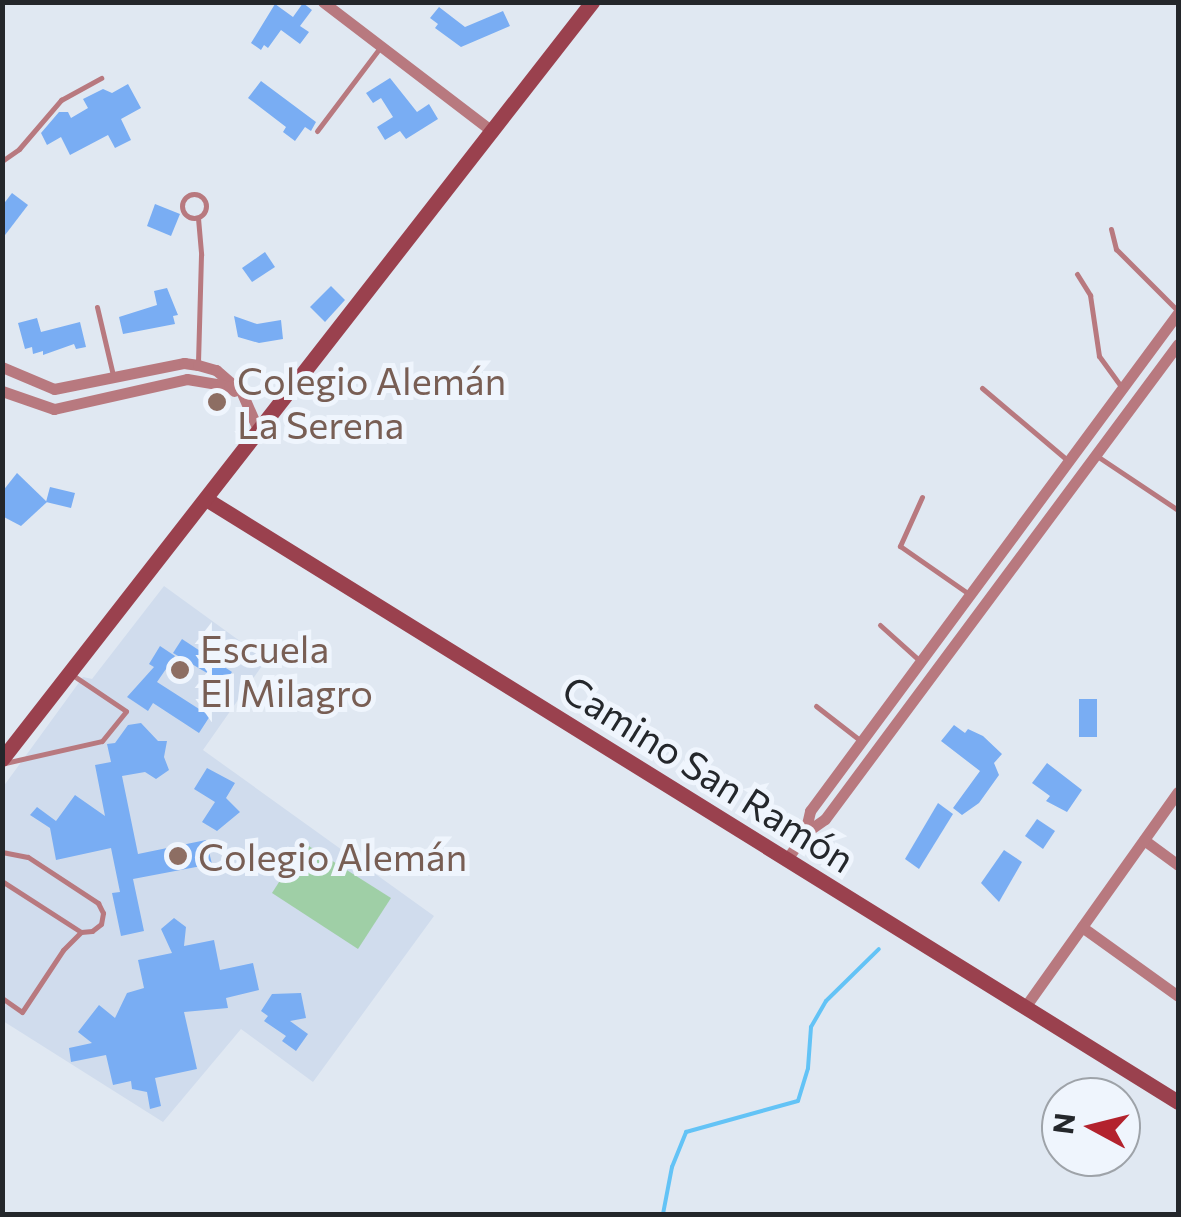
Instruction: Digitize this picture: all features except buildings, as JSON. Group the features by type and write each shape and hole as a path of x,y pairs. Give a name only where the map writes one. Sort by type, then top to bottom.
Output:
{"main road":[{"path":"2,761 592,2"},
{"name":"Camino San Ramón","path":"206,498 1178,1102"}],"street":[{"path":"323,2 493,132"},
{"path":"805,834 810,811 1178,312"},
{"path":"786,859 805,834 826,819 1178,344"},
{"path":"2,367 54,389 172,365 198,365 216,370 242,393 257,435"},
{"path":"2,391 54,409 159,383 187,379 210,382 228,386 240,398 257,435"},
{"path":"1088,434 1101,451"},
{"path":"959,607 975,620"},
{"path":"1024,1006 1178,792"},
{"path":"1144,840 1178,865"},
{"path":"1082,927 1178,996"}],"lane":[{"path":"317,131 381,46"},
{"path":"2,162 19,149 61,100 101,78"},
{"path":"198,218 189,217 182,207 190,194 198,194 206,202 206,210 198,218 198,365"},
{"path":"1110,230 1116,250 1178,312"},
{"path":"1077,274 1090,296 1098,356 1122,388"},
{"path":"98,308 114,378"},
{"path":"982,388 1068,461"},
{"path":"1101,451 1178,510"},
{"path":"922,497 900,546 969,594"},
{"path":"880,625 920,661"},
{"path":"2,761 102,741 126,712 68,672"},
{"path":"816,706 861,741"},
{"path":"2,852 28,857 98,904 103,914 101,924 92,932 81,932 2,881"},
{"path":"2,998 22,1012 63,950 81,932"}],"shaded area":[{"name":"Colegio Alemán","path":"164,586 266,660 203,750 434,916 313,1082 241,1029 163,1122 3,1021 3,787 83,677 92,679"}],"green space":[{"path":"304,843 391,898 358,949 272,893"}],"waterway":[{"path":"663,1214 672,1167 686,1132 798,1101 808,1068 811,1027 826,1001 879,949"}],"place":[{"name":"Colegio Alemán La Serena","path":"217,402"},
{"name":"Escuela El Milagro","path":"180,670"},
{"name":"Colegio Alemán","path":"178,856"}]}
